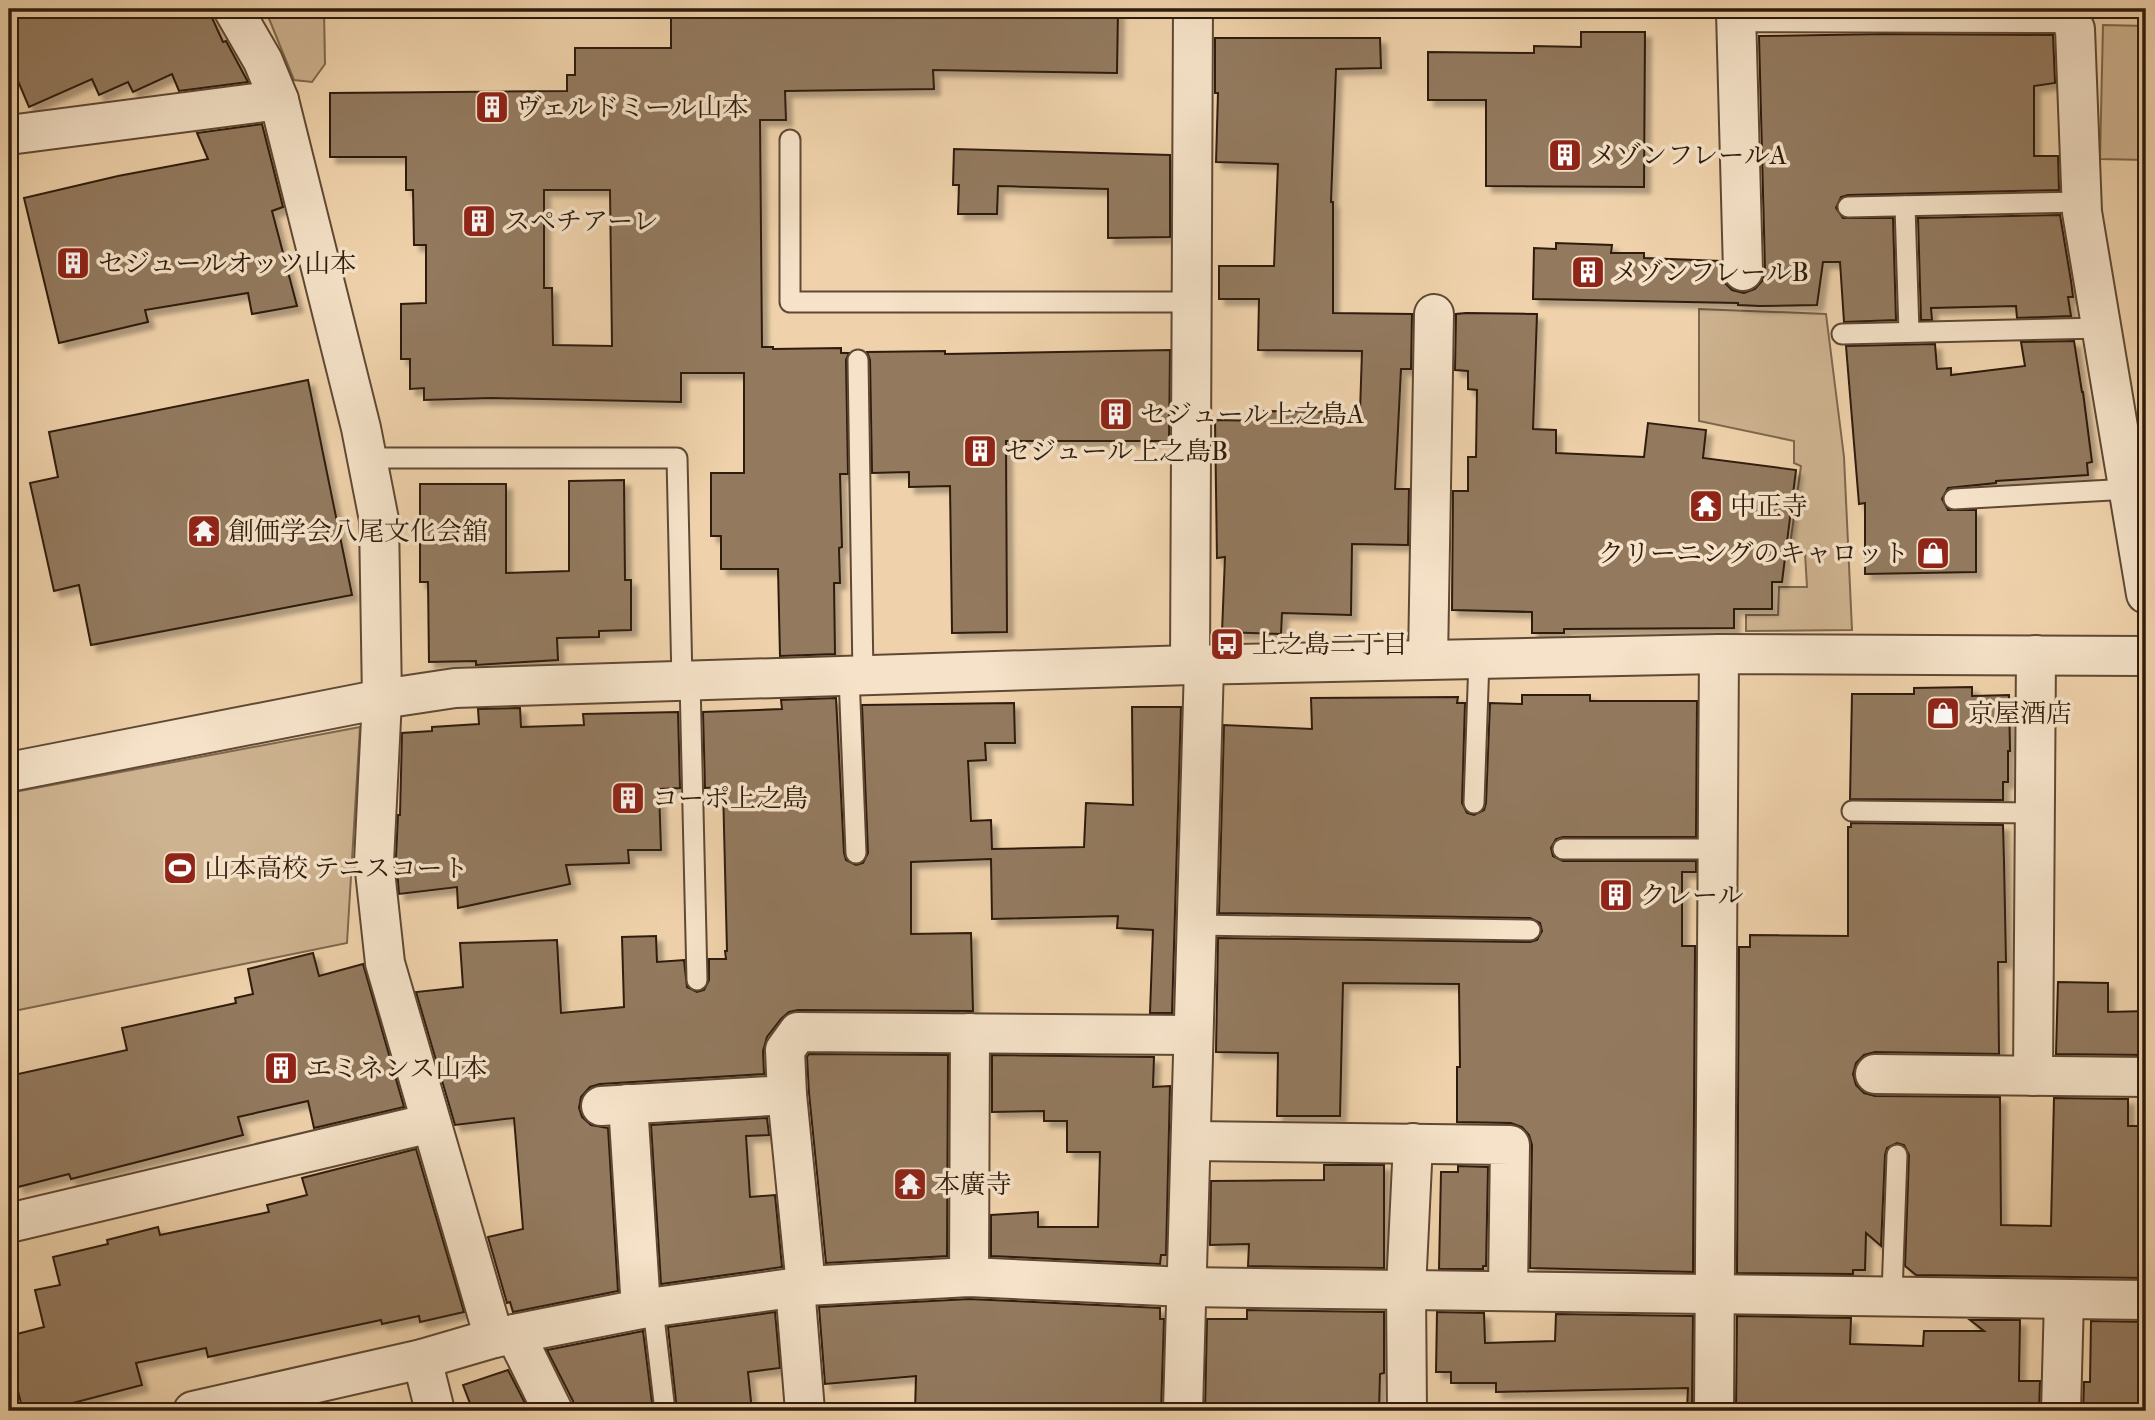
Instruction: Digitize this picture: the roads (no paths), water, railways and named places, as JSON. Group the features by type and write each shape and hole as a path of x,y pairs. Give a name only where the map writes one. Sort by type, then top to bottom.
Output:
{"street":[{"path":"233,9 263,61 279,100 367,458 379,520 382,699 374,862 385,964 431,1123 504,1336 553,1411"},
{"path":"1183,1411 1196,925 1193,9"},
{"path":"1743,271 1736,12 2066,11 2075,29 2081,202 2146,594"},
{"path":"11,128 279,100"},
{"path":"1428,660 1434,314"},
{"path":"9,772 382,699 456,688 1719,654 2146,656"},
{"path":"1714,1411 1719,654"},
{"path":"2033,1076 2036,654"},
{"path":"805,1411 785,1049 798,1032 1193,1035"},
{"path":"969,1277 970,1034"},
{"path":"1875,1074 2146,1077"},
{"path":"647,1308 615,1105 787,1095"},
{"path":"9,1223 431,1123"},
{"path":"1191,1141 1510,1145 1507,1290"},
{"path":"1407,1411 1406,1289 1412,1143"},
{"path":"192,1411 422,1359 504,1336 647,1308 800,1287 969,1277 1186,1287 2146,1300"},
{"path":"2060,1411 2064,1299"},
{"path":"422,1359 435,1411"}],"lane":[{"path":"790,139 790,302 1192,302"},
{"path":"1848,207 2081,202"},
{"path":"1905,206 1909,332"},
{"path":"1842,334 2102,328"},
{"path":"856,853 858,360"},
{"path":"367,458 677,458 697,980"},
{"path":"1954,499 2129,489"},
{"path":"1474,803 1479,659"},
{"path":"1852,811 2035,813"},
{"path":"1563,849 1718,849"},
{"path":"1196,925 1530,930"},
{"path":"1892,1295 1897,1155"},
{"path":"647,1308 664,1411"}],"place":[{"name":"ヴェルドミール山本","path":"492,107"},
{"name":"メゾンフレールA","path":"1565,155"},
{"name":"スペチアーレ","path":"479,221"},
{"name":"セジュールオッツ山本","path":"73,263"},
{"name":"メゾンフレールB","path":"1588,272"},
{"name":"セジュール上之島A","path":"1116,414"},
{"name":"セジュール上之島B","path":"980,451"},
{"name":"中正寺","path":"1706,506"},
{"name":"創価学会八尾文化会舘","path":"204,531"},
{"name":"クリーニングのキャロット","path":"1933,553"},
{"name":"上之島二丁目","path":"1227,644"},
{"name":"京屋酒店","path":"1943,713"},
{"name":"コーポ上之島","path":"628,798"},
{"name":"山本高校 テニスコート","path":"180,868"},
{"name":"クレール","path":"1616,895"},
{"name":"エミネンス山本","path":"281,1068"},
{"name":"本廣寺","path":"910,1184"}]}
